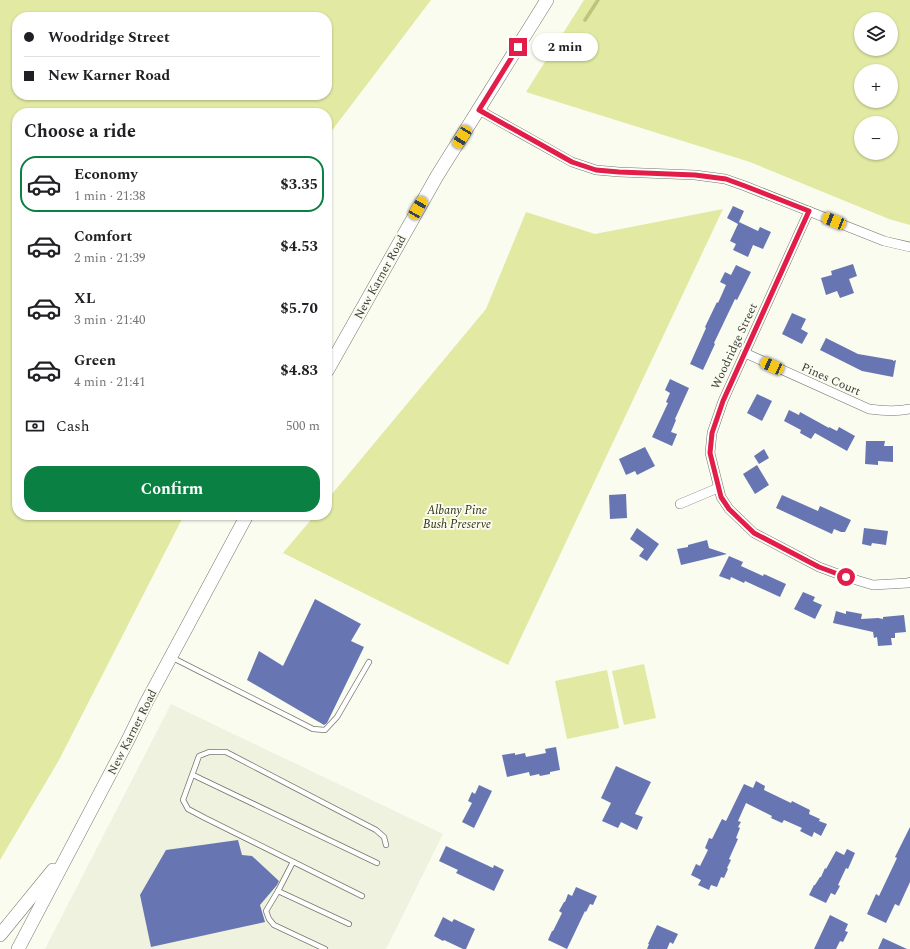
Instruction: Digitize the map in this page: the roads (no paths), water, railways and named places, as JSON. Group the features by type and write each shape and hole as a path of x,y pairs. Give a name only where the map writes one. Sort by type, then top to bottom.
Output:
{"main road":[{"name":"New Karner Road","path":"332,362 437,176 547,0"},
{"name":"New Karner Road","path":"18,949 146,703 244,520"},
{"path":"0,935 70,849"}],"street":[{"path":"479,110 572,162 596,170 695,175 726,179 884,241 910,247"},
{"name":"Woodridge Street","path":"809,211 723,401 712,433 710,453 718,488 721,497 729,509 754,533 819,567 873,585 910,582"},
{"name":"Pines Court","path":"745,353 868,410 884,412 910,409"},
{"path":"680,504 718,488"}],"lane":[{"path":"171,657 313,729 325,730 337,717 369,662"},
{"path":"362,896 188,809 183,800 199,756 209,752 226,752 376,830 384,837 386,845"},
{"path":"193,775 378,863"},
{"path":"293,862 266,911 269,919 274,925 325,949"},
{"path":"278,891 349,924"}],"waterway":[{"path":"585,20 598,0"}],"park label":[{"name":"Albany Pine Bush Preserve","path":"457,517"}]}
